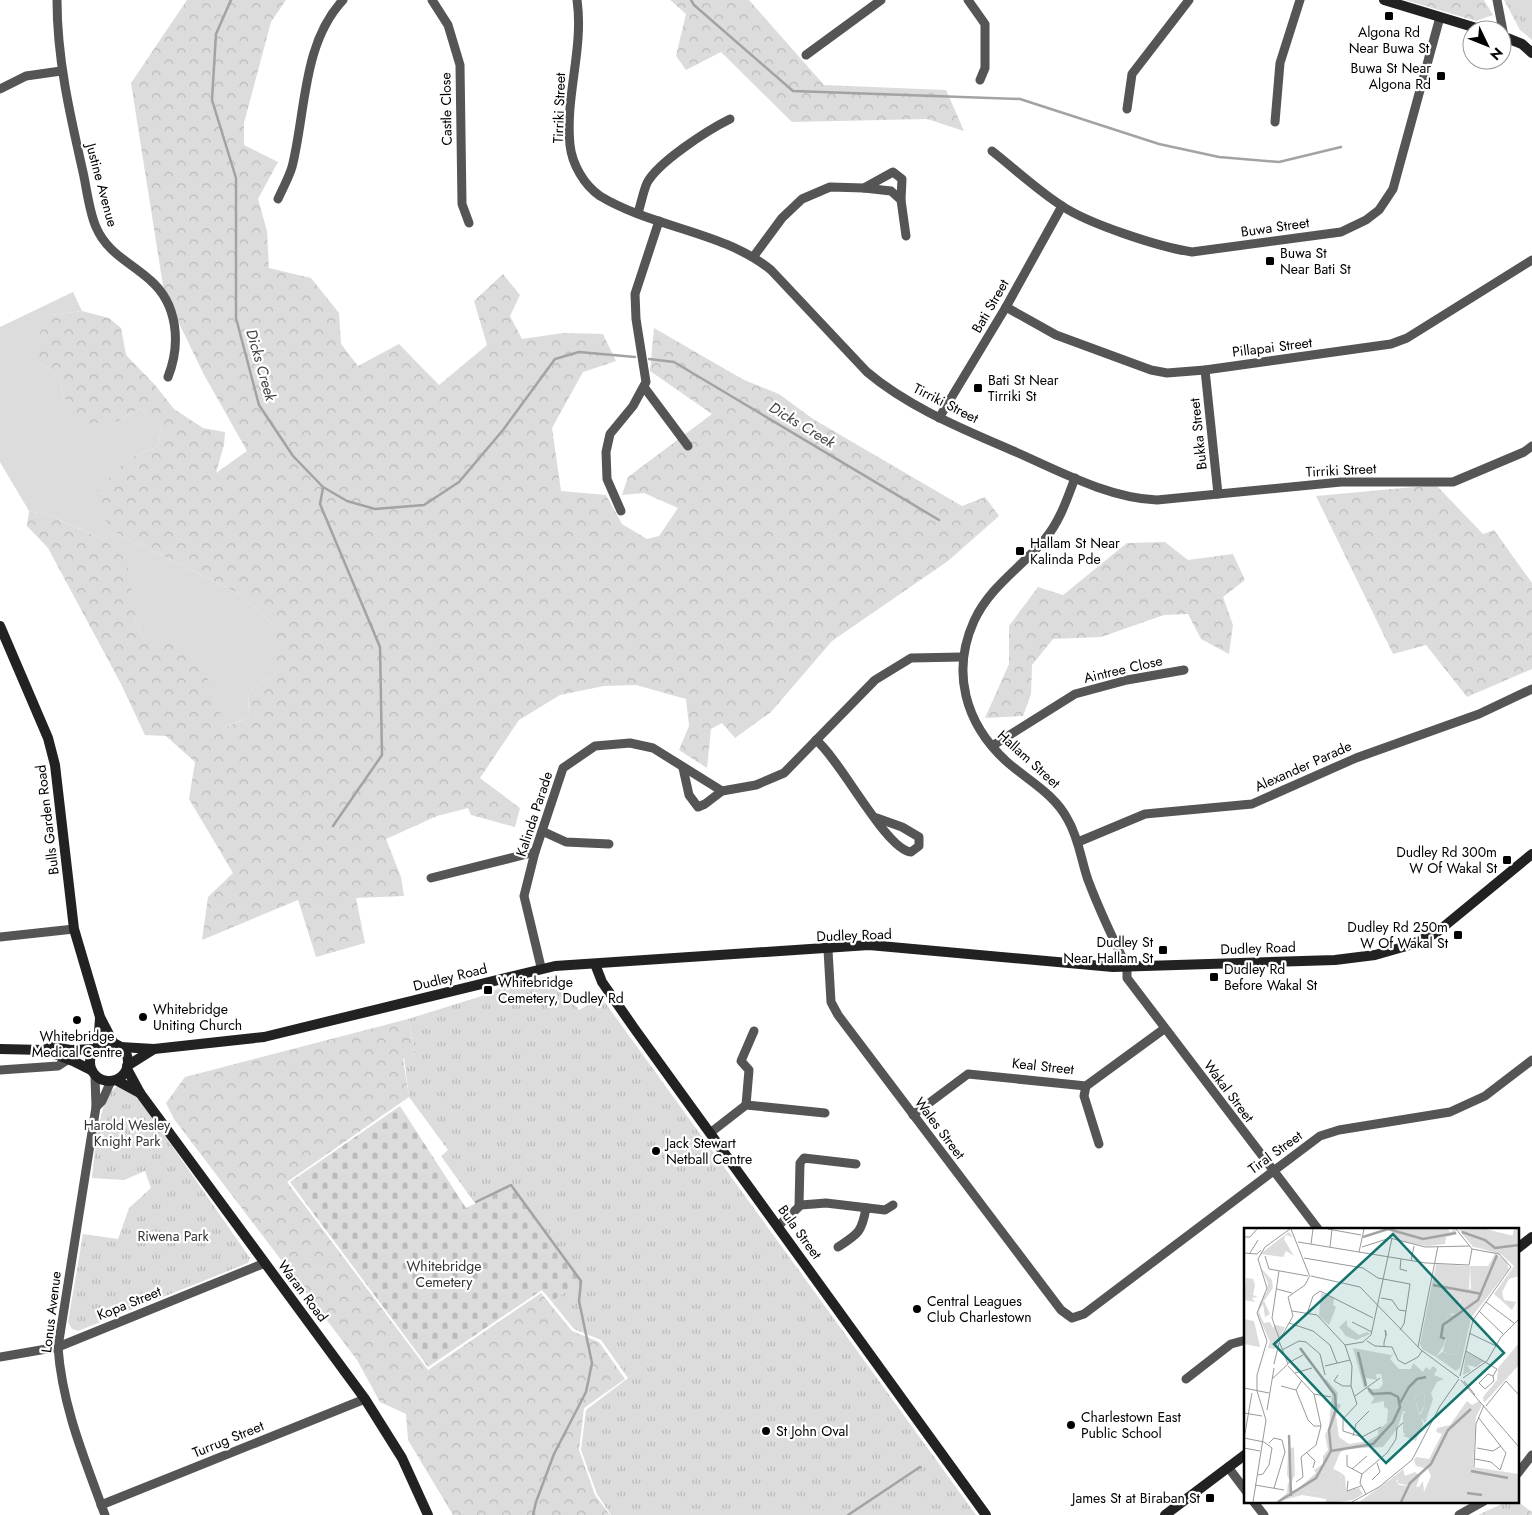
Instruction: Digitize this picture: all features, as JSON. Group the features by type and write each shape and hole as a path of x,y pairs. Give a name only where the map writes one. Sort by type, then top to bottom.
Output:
{"main road":[{"path":"1384,0 1462,24"},
{"path":"1512,40 1522,44 1532,53"},
{"name":"Bulls Garden Road","path":"0,626 48,738 55,765 74,929 100,1017 117,1045"},
{"name":"Dudley Road","path":"117,1045 154,1049 242,1041 278,1034 541,967 828,950 869,945 1127,967 1335,960 1393,951 1436,933 1532,854"},
{"name":"Bula Street","path":"595,964 602,982 986,1515"},
{"name":"Bulls Garden Road","path":"96,1048 100,1017"},
{"path":"0,1049 44,1050 52,1048 78,1050 117,1045 126,1054 127,1067 113,1080 102,1080 69,1059 44,1050"},
{"path":"93,1073 90,1057 96,1048"},
{"name":"Dudley Road","path":"127,1067 154,1049"},
{"name":"Waran Road","path":"127,1067 140,1093 365,1399 402,1458 428,1515"},
{"name":"Waran Road","path":"113,1080 140,1093"},
{"path":"1520,1246 1532,1237"},
{"path":"1165,1515 1244,1455"}],"street":[{"name":"Justine Avenue","path":"57,0 61,71 96,227 115,255 151,280 168,304 174,320 177,341 175,361 168,377"},
{"path":"278,198 292,168 311,62 318,40 327,21 343,0"},
{"name":"Castle Close","path":"432,0 448,25 456,45 460,65 462,204 469,223"},
{"name":"Tirriki Street","path":"577,0 578,32 570,115 570,146 574,162 588,184 600,196 638,213 754,256 771,270 867,372 884,386 939,418 1075,478 1130,498 1143,500 1342,482 1454,482 1524,452 1532,446"},
{"path":"806,55 881,0"},
{"path":"968,0 985,24 985,68 980,80"},
{"path":"1127,109 1132,74 1189,0"},
{"path":"1274,122 1280,63 1300,0"},
{"path":"1497,0 1500,20"},
{"name":"Buwa Street","path":"992,151 1062,206 1160,245 1192,252 1341,232 1351,228 1378,210 1394,189 1440,17"},
{"path":"0,89 26,76 61,71"},
{"path":"638,213 647,183 655,172 712,128 730,119"},
{"path":"864,188 893,172 902,179 906,236"},
{"path":"754,256 782,218 802,199 830,187 891,191 902,200"},
{"name":"Bati Street","path":"939,418 1006,307 1062,206"},
{"path":"621,511 607,479 605,464 610,434 634,406 646,382 636,319 635,294 659,221"},
{"name":"Pillapai Street","path":"1006,307 1056,335 1151,370 1168,373 1205,370 1391,344 1407,338 1532,260"},
{"name":"Bukka Street","path":"1205,370 1218,494"},
{"path":"644,387 688,446"},
{"name":"Hallam Street","path":"1075,478 1064,506 1045,539 988,596 974,621 962,657 965,694 974,722 992,746 1057,804 1069,821 1078,842 1080,857 1088,881 1127,967"},
{"path":"683,768 689,795 698,807 722,791 756,785 784,773 875,680 911,658 962,657"},
{"name":"Aintree Close","path":"992,746 1074,694 1127,680 1184,670"},
{"name":"Alexander Parade","path":"1078,842 1145,814 1252,804 1356,758 1479,714 1532,689"},
{"path":"816,740 838,764 874,817 890,837 905,851 911,852 919,846 919,836 913,832 874,817"},
{"name":"Kalinda Parade","path":"541,967 524,896 535,852 564,768 595,746 630,743 653,748 722,791"},
{"path":"542,831 566,842 609,844"},
{"path":"431,878 535,852"},
{"path":"0,937 74,929"},
{"name":"Wales Street","path":"828,950 831,1002 913,1115 1062,1310"},
{"name":"Wakal Street","path":"1127,967 1127,978 1164,1029 1317,1228"},
{"name":"Keal Street","path":"913,1115 968,1074 1086,1086 1164,1029"},
{"path":"746,1105 750,1070 741,1061 754,1031"},
{"path":"0,1070 58,1066 69,1059"},
{"name":"Tiral Street","path":"1062,1310 1072,1318 1084,1314 1272,1170 1320,1136 1339,1130 1450,1112 1484,1096 1532,1060"},
{"name":"Lonus Avenue","path":"93,1073 96,1107 58,1347 62,1384 70,1420 105,1515"},
{"name":"Lonus Avenue","path":"96,1107 102,1101 113,1080"},
{"path":"1086,1086 1084,1096 1099,1144"},
{"path":"710,1133 746,1105 825,1114"},
{"path":"799,1205 800,1163 804,1158 856,1164"},
{"path":"778,1226 799,1205 826,1203 885,1210 893,1205"},
{"path":"838,1247 860,1232 864,1225 866,1208"},
{"name":"Kopa Street","path":"0,1356 58,1347 265,1263"},
{"path":"1186,1379 1231,1344 1244,1341"},
{"name":"Turrug Street","path":"101,1505 365,1399"},
{"path":"1520,1470 1532,1455"},
{"path":"1228,1467 1244,1488"},
{"path":"1255,1502 1264,1515"},
{"path":"1459,1515 1482,1502"}],"green space":[{"path":"187,0 286,0 271,22 244,123 244,145 278,162 258,199 267,231 269,268 311,278 339,313 341,344 358,366 399,344 439,385 487,345 474,301 503,274 520,295 510,316 522,339 563,333 603,334 616,361 583,372 552,428 561,491 606,495 622,524 647,539 659,536 678,508 644,493 622,495 628,477 712,414 650,371 654,328 744,380 779,394 813,419 962,506 985,497 999,516 948,561 832,641 771,712 735,738 722,723 711,729 707,768 679,750 689,726 686,699 636,685 604,686 560,695 519,720 480,778 520,808 515,827 471,815 468,808 437,816 386,839 401,877 404,896 356,898 365,943 316,957 298,900 202,940 208,897 233,873 189,799 195,762 166,736 145,735 121,684 48,548 27,526 29,511 49,515 104,540 127,561 136,621 145,643 169,639 197,658 213,689 225,727 248,718 249,691 276,674 276,627 238,593 120,535 98,513 95,493 129,458 157,447 162,429 140,408 119,421 85,424 64,397 59,376 37,361 36,354 38,336 51,315 82,311 109,318 121,328 126,355 155,385 174,409 203,428 225,432 224,445 216,473 247,451 203,373 164,292 131,83"},
{"path":"670,0 749,0 824,85 946,90 964,131 927,119 792,122 721,52 686,70 676,56 686,14"},
{"path":"1405,0 1484,0 1493,15 1473,20"},
{"path":"1504,0 1532,0 1532,40 1520,30"},
{"path":"1505,0 1532,0 1532,36"},
{"path":"73,292 82,311 51,315 37,361 59,376 64,397 119,421 140,408 162,429 157,447 129,458 120,535 238,593 276,627 276,674 249,691 248,718 224,727 213,689 145,643 136,621 131,596 104,540 49,515 29,511 0,462 0,327"},
{"path":"1436,485 1483,534 1494,530 1532,583 1532,669 1467,697 1426,645 1393,654 1316,496"},
{"path":"1165,542 1188,560 1233,554 1245,580 1223,597 1233,625 1229,654 1201,639 1188,614 1164,615 1101,637 1053,639 1032,665 1031,694 1023,716 985,718 1009,664 1009,626 1038,587 1063,595 1127,543"},
{"path":"551,976 579,1010 601,997 976,1515 611,1515 597,1494 581,1450 586,1410 628,1378 601,1340 574,1329 552,1302 580,1281 511,1186 474,1202 441,1156 448,1150 409,1097 404,1058 416,1053 408,1019 485,995 510,983"},
{"path":"408,1019 416,1053 403,1059 409,1097 287,1182 428,1370 541,1293 572,1331 599,1342 625,1379 584,1408 579,1450 595,1495 610,1515 453,1515 408,1440 406,1414 380,1402 357,1360 174,1119 166,1103 185,1077"},
{"name":"Riwena Park","path":"120,1086 135,1094 142,1103 250,1258 248,1263 78,1331 72,1329 68,1322 83,1234 118,1239 129,1208 151,1188 145,1171 124,1180 92,1178 96,1141 102,1111 113,1090"},
{"name":"Whitebridge Cemetery","path":"400,1106 466,1208 511,1186 581,1281 552,1302 542,1290 428,1367 290,1182"},
{"path":"1506,1502 1518,1502 1532,1512 1532,1515 1478,1515"},
{"path":"1508,1502 1518,1515 1483,1515"}],"waterway":[{"name":"Dicks Creek","path":"231,0 216,34 212,100 236,178 236,318 259,405 293,456 323,487 347,501 375,509 424,505 459,482 503,430 555,359 579,352 635,357"},
{"path":"691,0 694,5 793,91 1020,99 1159,144 1219,157 1279,162 1341,147"},
{"name":"Dicks Creek","path":"649,359 674,362 939,520"},
{"path":"323,488 320,504 380,647 382,755 333,826"},
{"path":"476,1202 511,1185 581,1281 579,1301 592,1363 586,1392 554,1454 533,1515"},
{"path":"848,1515 920,1467"}],"place":[{"name":"Algona Rd Near Buwa St","path":"1389,16"},
{"name":"Buwa St Near Algona Rd","path":"1441,76"},
{"name":"Buwa St Near Bati St","path":"1270,261"},
{"name":"Bati St Near Tirriki St","path":"978,388"},
{"name":"Hallam St Near Kalinda Pde","path":"1020,551"},
{"name":"Dudley Rd 300m W Of Wakal St","path":"1507,860"},
{"name":"Dudley Rd 250m W Of Wakal St","path":"1458,935"},
{"name":"Dudley St Near Hallam St","path":"1163,950"},
{"name":"Dudley Rd Before Wakal St","path":"1214,977"},
{"name":"Whitebridge Cemetery, Dudley Rd","path":"488,990"},
{"name":"Whitebridge Uniting Church","path":"143,1017"},
{"name":"Whitebridge Medical Centre","path":"77,1020"},
{"name":"Jack Stewart Netball Centre","path":"656,1151"},
{"name":"Central Leagues Club Charlestown","path":"917,1309"},
{"name":"Charlestown East Public School","path":"1071,1425"},
{"name":"St John Oval","path":"766,1431"},
{"name":"James St at Biraban St","path":"1210,1498"}],"park label":[{"name":"Harold Wesley Knight Park","path":"127,1134"}]}
